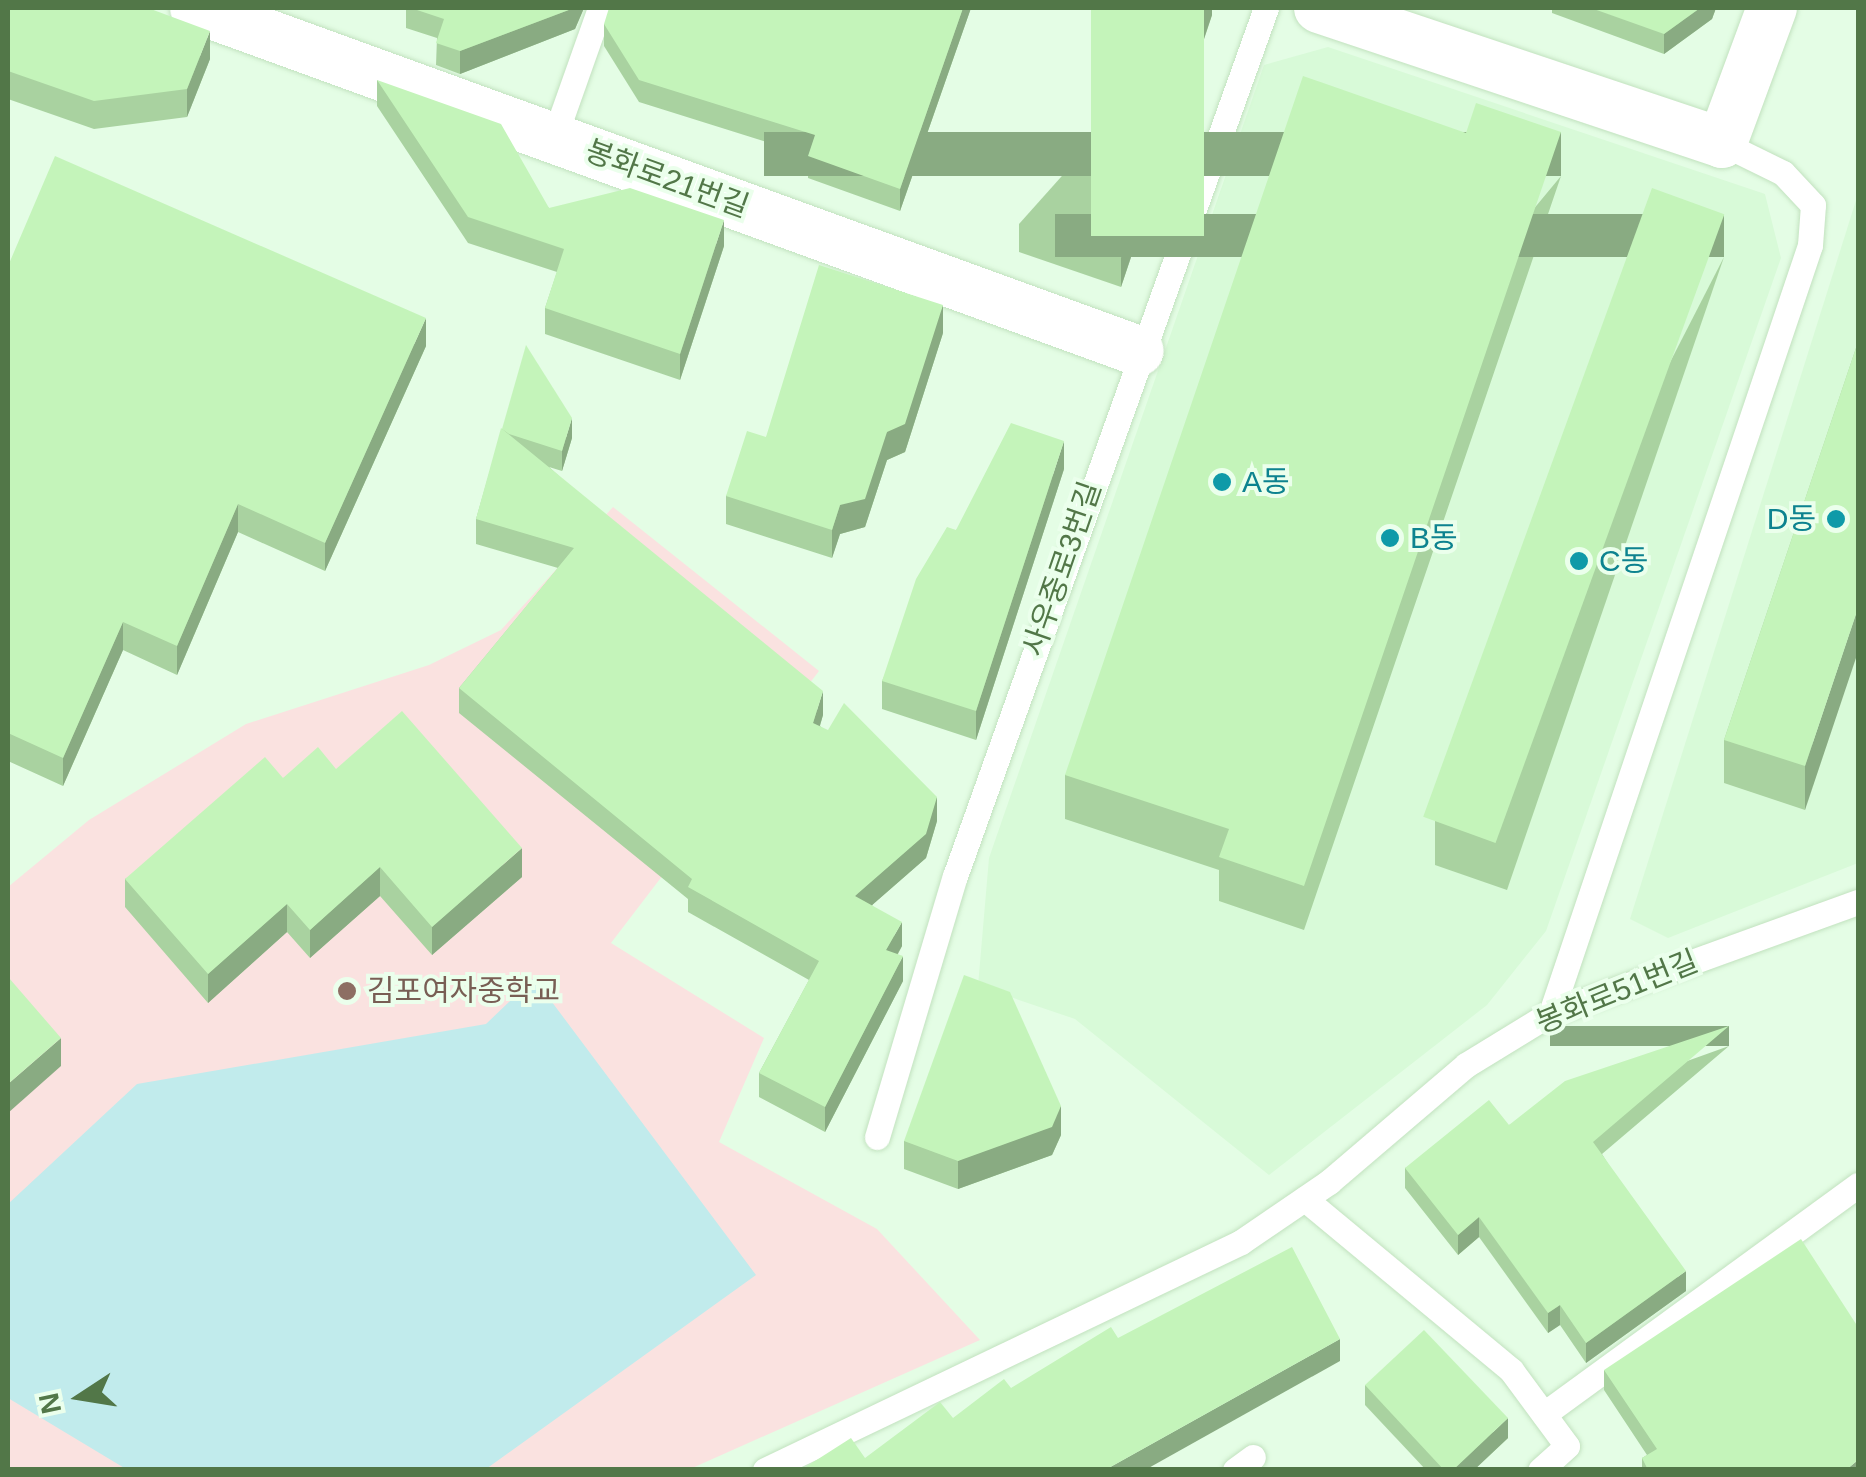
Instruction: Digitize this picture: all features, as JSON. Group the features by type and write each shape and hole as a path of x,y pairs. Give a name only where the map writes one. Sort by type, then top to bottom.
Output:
{"street":[{"name":"봉화로21번길","path":"195,8 1139,351"},
{"path":"1318,8 1722,143 1772,8"}],"lane":[{"path":"554,138 600,8"},
{"name":"사우중로3번길","path":"877,1138 955,876 1139,351 1266,8"},
{"path":"1551,1014 1810,245 1813,205 1784,173 1722,143"},
{"name":"봉화로51번길","path":"765,1470 1156,1289 1305,1199 1466,1065 1551,1014 1858,902"},
{"path":"1544,1414 1858,1185"},
{"path":"1305,1199 1483,1342 1567,1446 1540,1470"}],"shaded area":[{"path":"1328,47 1765,194 1781,258 1546,931 1487,1005 1269,1175 1075,1019 978,986 989,858 1264,65"},
{"path":"1858,194 1858,863 1668,938 1630,919"},
{"name":"김포여자중학교","path":"613,507 819,671 611,943 764,1038 719,1142 877,1229 980,1340 690,1469 8,1470 8,887 89,820 246,724 429,665 501,630"},
{"path":"534,978 756,1275 486,1469 126,1469 8,1398 8,1204 137,1084 486,1024"}],"building":[{"path":"8,8 148,8 210,31 187,89 94,101 8,71"},
{"path":"411,8 574,8 460,51 436,43 444,19"},
{"path":"609,8 963,8 900,189 808,156 815,135 639,80 604,24"},
{"path":"1091,8 1204,8 1204,236 1091,236"},
{"path":"1591,8 1700,8 1664,34"},
{"path":"1303,76 1466,133 1476,103 1561,132 1304,886 1219,857 1229,829 1065,775"},
{"path":"377,80 501,124 549,208 630,188 724,220 680,354 545,308 564,249 468,217"},
{"path":"55,156 426,318 325,543 238,504 177,646 123,622 63,758 8,733 8,266"},
{"name":"C동","path":"1652,188 1724,214 1496,843 1423,817"},
{"path":"819,265 943,305 905,424 887,432 865,499 840,505 832,530 726,496 747,431 766,437"},
{"name":"D동","path":"1858,342 1858,608 1805,766 1724,740"},
{"path":"526,345 572,418 562,451 502,429"},
{"path":"1011,423 1064,441 976,711 882,681 916,579 947,527 956,530"},
{"path":"501,428 823,691 813,723 828,730 844,703 937,797 926,834 855,896 902,922 886,950 903,956 825,1107 759,1073 819,961 688,887 692,879 459,688 574,548 476,519"},
{"path":"402,711 522,848 432,927 380,867 310,930 287,904 208,974 125,879 265,757 283,778 318,747 336,769"},
{"path":"964,975 1010,992 1061,1106 1052,1127 958,1161 904,1141"},
{"path":"8,979 61,1038 8,1084"},
{"path":"1729,1026 1593,1142 1686,1271 1586,1343 1560,1305 1548,1313 1479,1217 1458,1235 1405,1168 1489,1100 1509,1125 1565,1081"},
{"path":"1801,1239 1858,1327 1858,1460 1846,1470 1648,1470 1642,1458 1657,1449 1604,1370"},
{"path":"1292,1247 1340,1339 1105,1470 801,1470 851,1438 865,1458 940,1402 953,1418 1004,1379 1011,1388 1111,1327 1118,1338"},
{"path":"1424,1330 1508,1418 1453,1470 1444,1470 1365,1385"}],"place":[{"name":"A동","path":"1222,482"},
{"name":"D동","path":"1836,519"},
{"name":"B동","path":"1390,538"},
{"name":"C동","path":"1579,561"},
{"name":"김포여자중학교","path":"347,991"}]}
